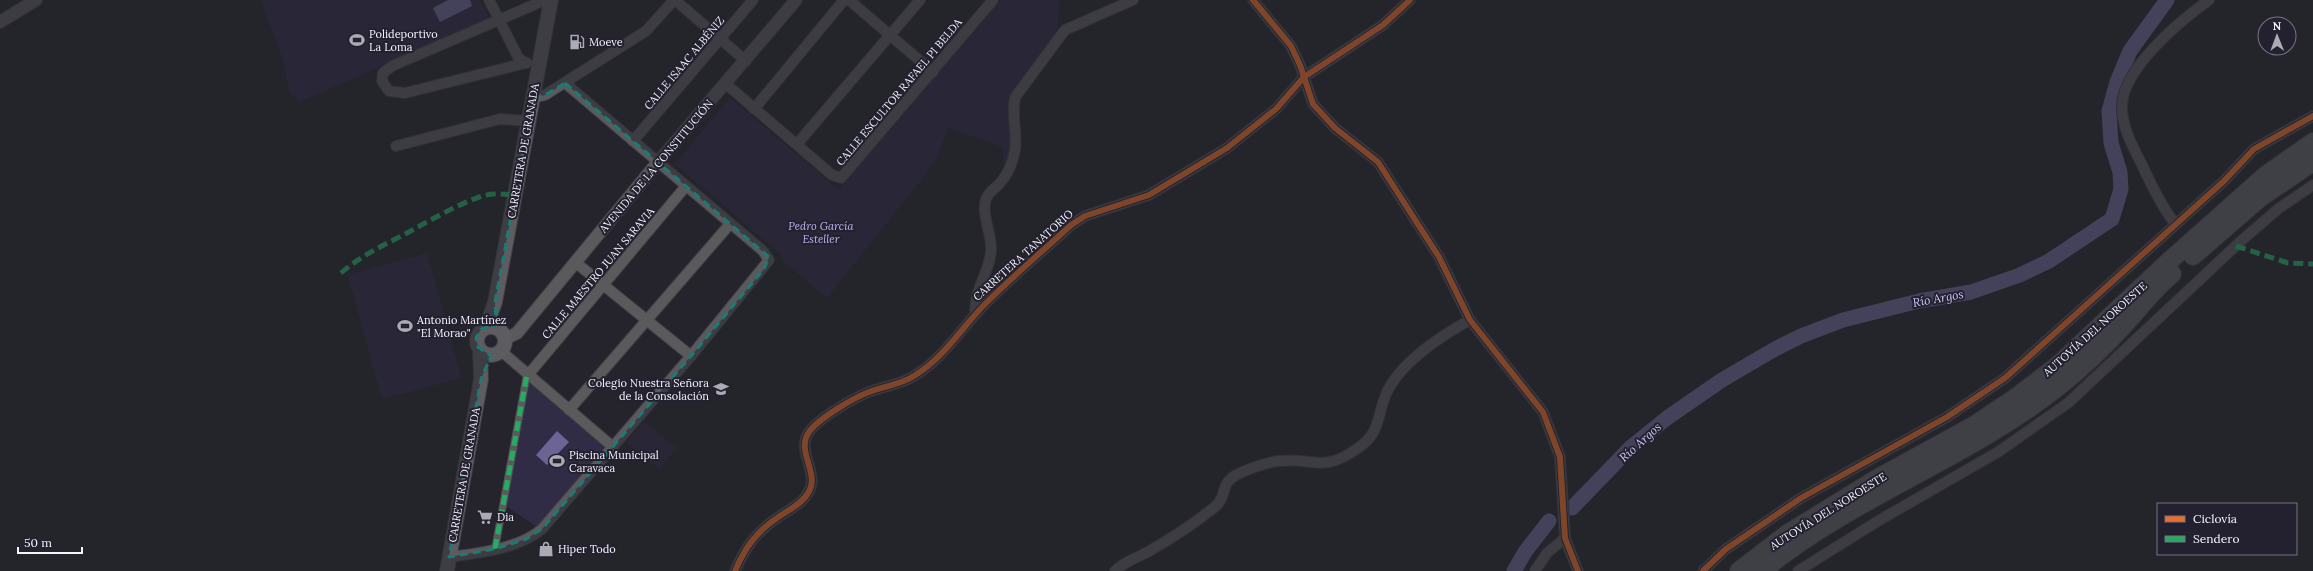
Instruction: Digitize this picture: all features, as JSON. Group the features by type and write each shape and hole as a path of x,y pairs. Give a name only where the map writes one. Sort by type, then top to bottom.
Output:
{"highway":[{"name":"AUTOVÍA DEL NOROESTE","path":"1739,571 1787,534 1878,478 1973,426 2027,389 2057,366 2167,263 2266,175 2313,142"},
{"name":"AUTOVÍA DEL NOROESTE","path":"1762,571 1781,556 1862,505 1980,439 2058,387 2122,327 2167,278 2261,197 2313,162"}],"main road":[{"name":"CARRETERA DE GRANADA","path":"447,571 481,379 499,346 476,338 478,333 491,327 529,122 533,98 524,63 551,0"},
{"path":"491,327 502,332 499,346"}],"street":[{"path":"0,22 36,0"},
{"path":"489,0 499,20 524,63 405,93 392,93 383,85 383,73 392,66 499,20 545,0"},
{"path":"533,98 545,96 646,31 674,0 746,61"},
{"name":"CALLE ISAAC ALBÉNIZ","path":"633,141 753,0"},
{"name":"AVENIDA DE LA CONSTITUCIÓN","path":"499,346 575,262 796,0"},
{"path":"754,109 844,0"},
{"path":"849,0 933,72"},
{"path":"726,84 797,144 920,0"},
{"name":"CALLE ESCULTOR RAFAEL PI BELDA","path":"797,144 838,179 844,175 993,0"},
{"path":"975,315 978,287 991,251 986,202 989,193 1000,184 1008,173 1015,150 1016,126 1013,105 1016,96 1065,30 1133,0"},
{"path":"1254,0 1291,46 1304,77 1309,95 1317,108 1340,132 1378,162 1390,179 1414,221 1439,256 1470,320 1533,397 1548,422 1562,464 1566,538 1578,571"},
{"name":"CARRETERA TANATORIO","path":"735,571 744,551 753,537 808,494 811,483 811,474 805,444 810,431 857,398 869,392 896,385 915,376 959,337 975,315 996,293 1071,225 1085,216 1149,195 1227,148 1276,109 1304,77 1383,25 1410,0"},
{"path":"2175,224 2164,209 2126,133 2123,118 2122,98 2130,80 2148,53 2184,19 2209,0"},
{"path":"450,557 495,549 526,539 541,530 691,356 764,269 769,259 763,251 565,83"},
{"path":"1702,571 1726,549 1800,498 1947,417 2004,378 2224,181 2254,149 2313,116"},
{"path":"396,146 500,119 529,122"},
{"path":"1798,571 1878,521 1998,452 2068,403 2278,209 2313,185"},
{"name":"CALLE MAESTRO JUAN SARAVIA","path":"527,374 604,285 686,186"},
{"path":"569,410 730,224"},
{"path":"575,262 691,356"},
{"path":"1115,571 1125,562 1163,543 1209,512 1218,504 1226,482 1240,473 1278,461 1331,463 1358,448 1374,433 1384,398 1399,376 1436,340 1470,320"},
{"path":"499,346 527,374 612,448"},
{"path":"495,549 527,374"},
{"path":"1535,571 1547,553 1566,538"}],"highlighted area":[{"path":"565,83 769,257 764,269 542,529 526,539 495,549 449,557 481,379 491,356 478,347 476,338 481,329 496,325 495,302 533,98 545,95"}],"green space":[{"name":"Polideportivo La Loma","path":"261,0 480,0 489,18 300,102 289,91 284,62"},
{"name":"Pedro García Esteller","path":"1001,0 1059,0 1056,38 1019,88 1009,164 1004,166 1003,147 948,128 937,157 924,176 827,298 781,259 783,256 675,164 730,98 839,190"},
{"name":"Antonio Martínez \"El Morao\"","path":"427,253 461,378 382,399 348,275"},
{"name":"Piscina Municipal Caravaca","path":"528,382 609,451 541,530 506,506"},
{"path":"644,422 677,448 659,469 627,442"}],"shaded area":[{"path":"448,0 470,0 472,6 440,22 433,8"},
{"path":"557,431 569,442 547,465 536,455"}],"waterway":[{"name":"Río Argos","path":"1572,508 1631,447 1667,418 1722,380 1775,349 1801,336 1843,320 1919,301 1971,292 2020,275 2049,261 2112,219 2121,189 2120,172 2111,143 2109,111 2117,82 2130,51 2167,0"},
{"name":"Río Argos","path":"1514,571 1525,552 1549,521"}],"marked path":[{"path":"341,273 372,251 463,204 486,195 516,195"},
{"path":"2236,246 2288,263 2313,264"},
{"path":"495,549 527,374"}],"cycle path":[{"path":"1253,0 1291,46 1300,65 1313,104 1335,128 1378,162 1439,257 1470,320 1543,412 1560,457 1565,538 1578,571"},
{"path":"735,571 747,548 757,535 770,523 798,504 808,493 812,478 806,455 805,439 809,432 820,421 836,409 862,395 909,379 925,369 944,351 986,303 1071,225 1085,216 1149,195 1227,148 1276,109 1304,77 1383,25 1410,0"},
{"path":"1703,571 1726,549 1801,498 1947,417 2005,378 2224,181 2254,149 2313,116"}],"place":[{"name":"Polideportivo La Loma","path":"357,40"},
{"name":"Moeve","path":"577,42"},
{"name":"Antonio Martínez \"El Morao\"","path":"405,326"},
{"name":"Colegio Nuestra Señora de la Consolación","path":"721,389"},
{"name":"Piscina Municipal Caravaca","path":"557,461"},
{"name":"Dia","path":"485,517"},
{"name":"Hiper Todo","path":"546,549"}]}
